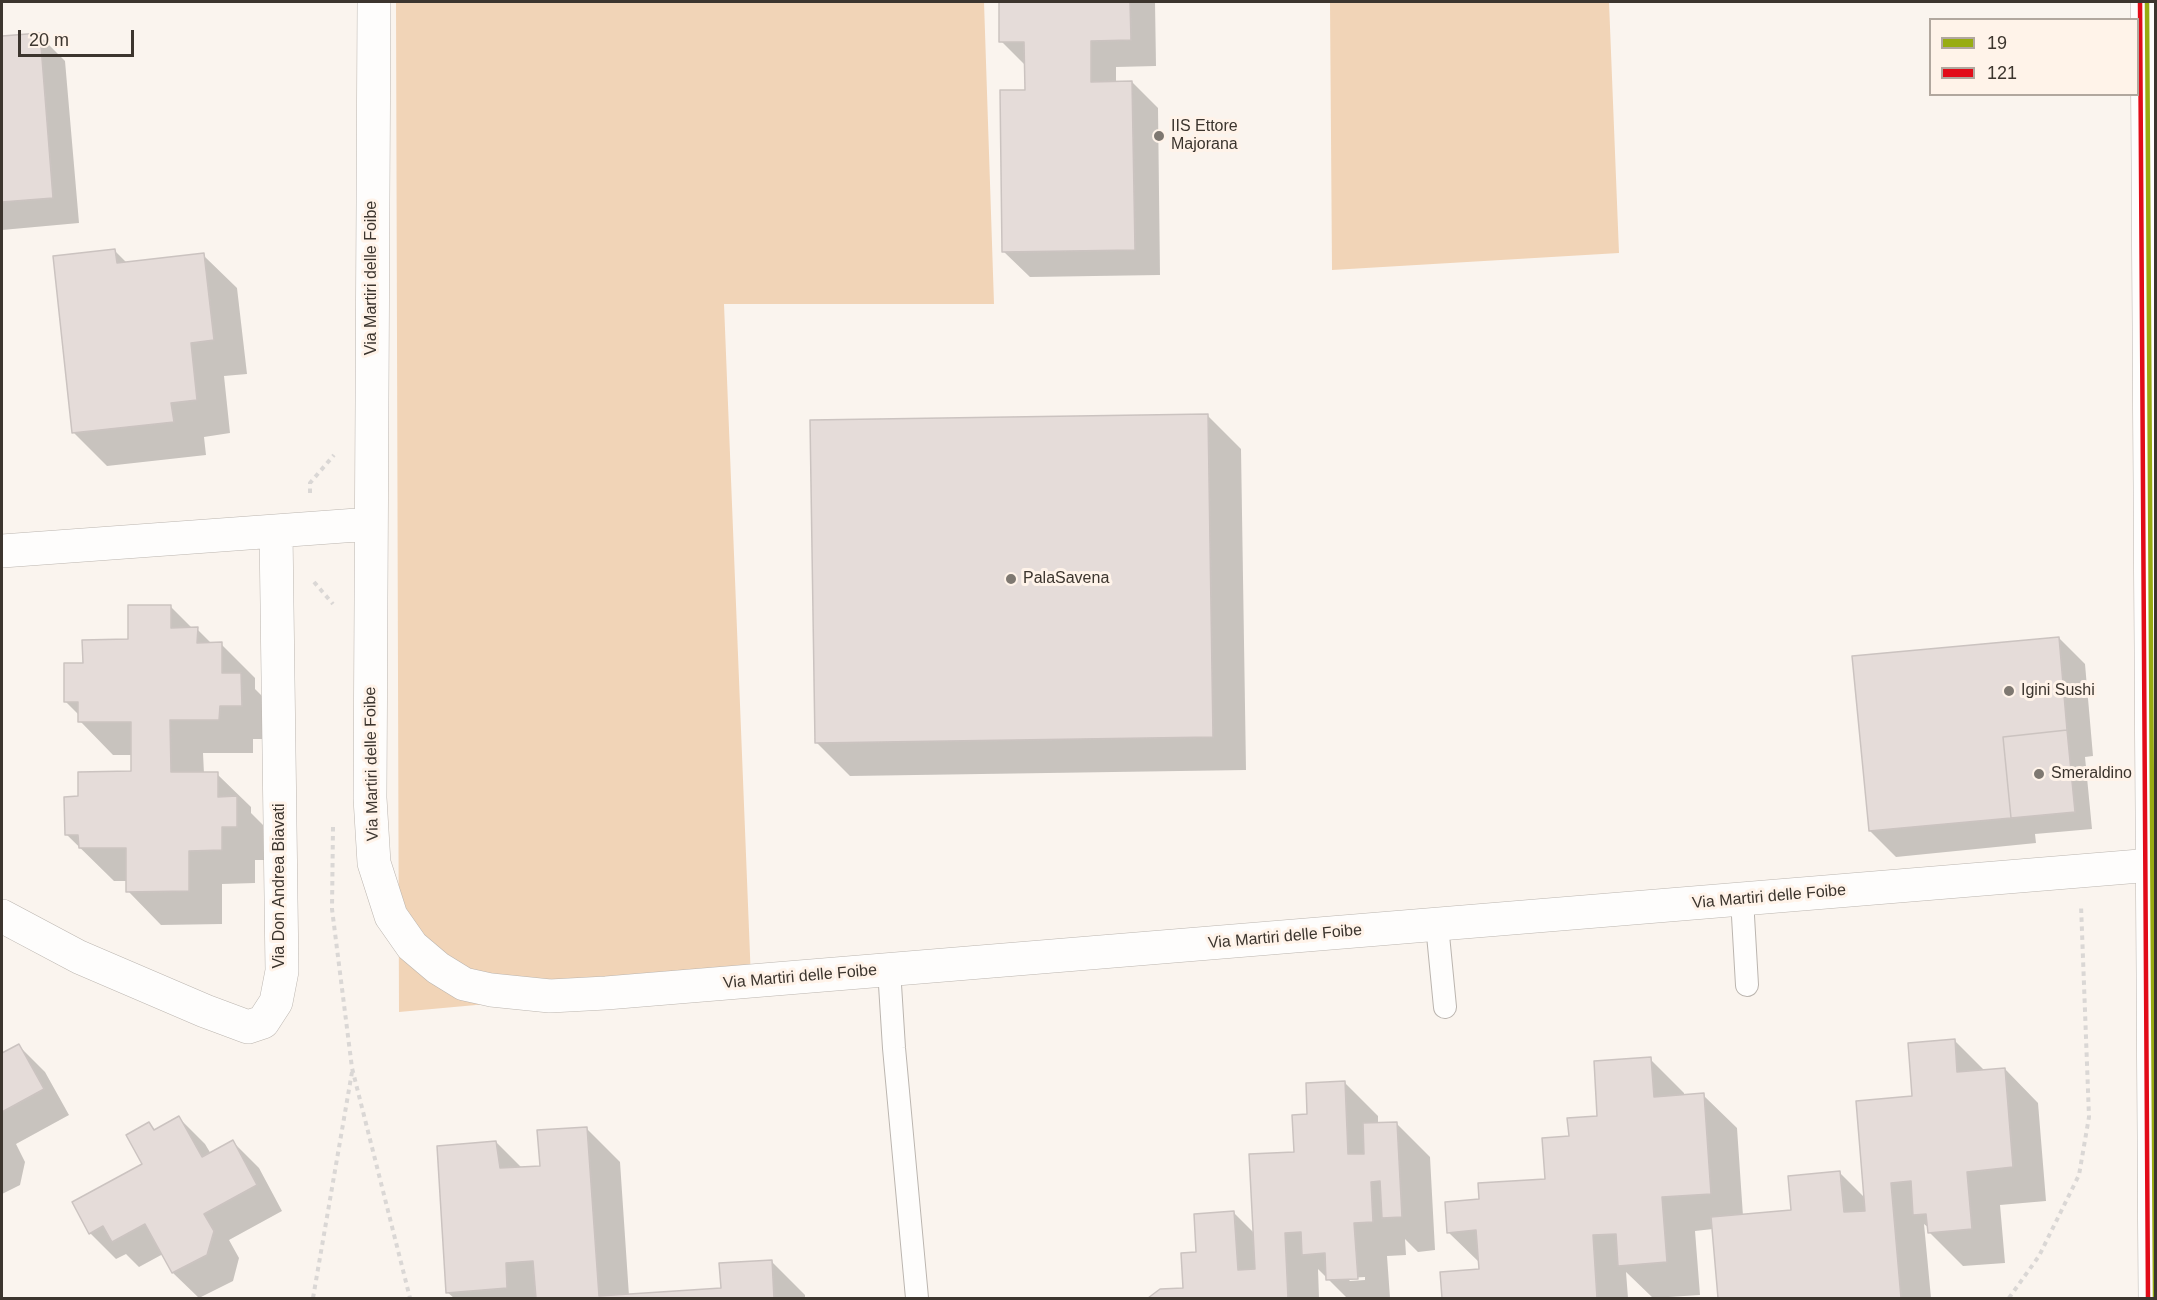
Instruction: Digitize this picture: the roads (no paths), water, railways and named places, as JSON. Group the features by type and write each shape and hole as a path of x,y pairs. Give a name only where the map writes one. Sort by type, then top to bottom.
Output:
{"street":[{"name":"Via Martiri delle Foibe","path":"374,2 370,798 374,863 391,916 412,946 438,968 464,984 491,990 550,996 2152,865"},
{"path":"2147,2 2155,1299"},
{"path":"2,551 371,524"},
{"name":"Via Don Andrea Biavati","path":"2,916 79,957 205,1011 248,1027 263,1022 276,1002 282,971 276,531"}],"lane":[{"path":"1742,899 1747,985"},
{"path":"1437,925 1445,1007"},
{"path":"889,969 917,1299"}],"place":[{"name":"IIS Ettore Majorana","path":"1159,136"},
{"name":"PalaSavena","path":"1011,579"},
{"name":"Igini Sushi","path":"2009,691"},
{"name":"Smeraldino","path":"2039,774"}]}
